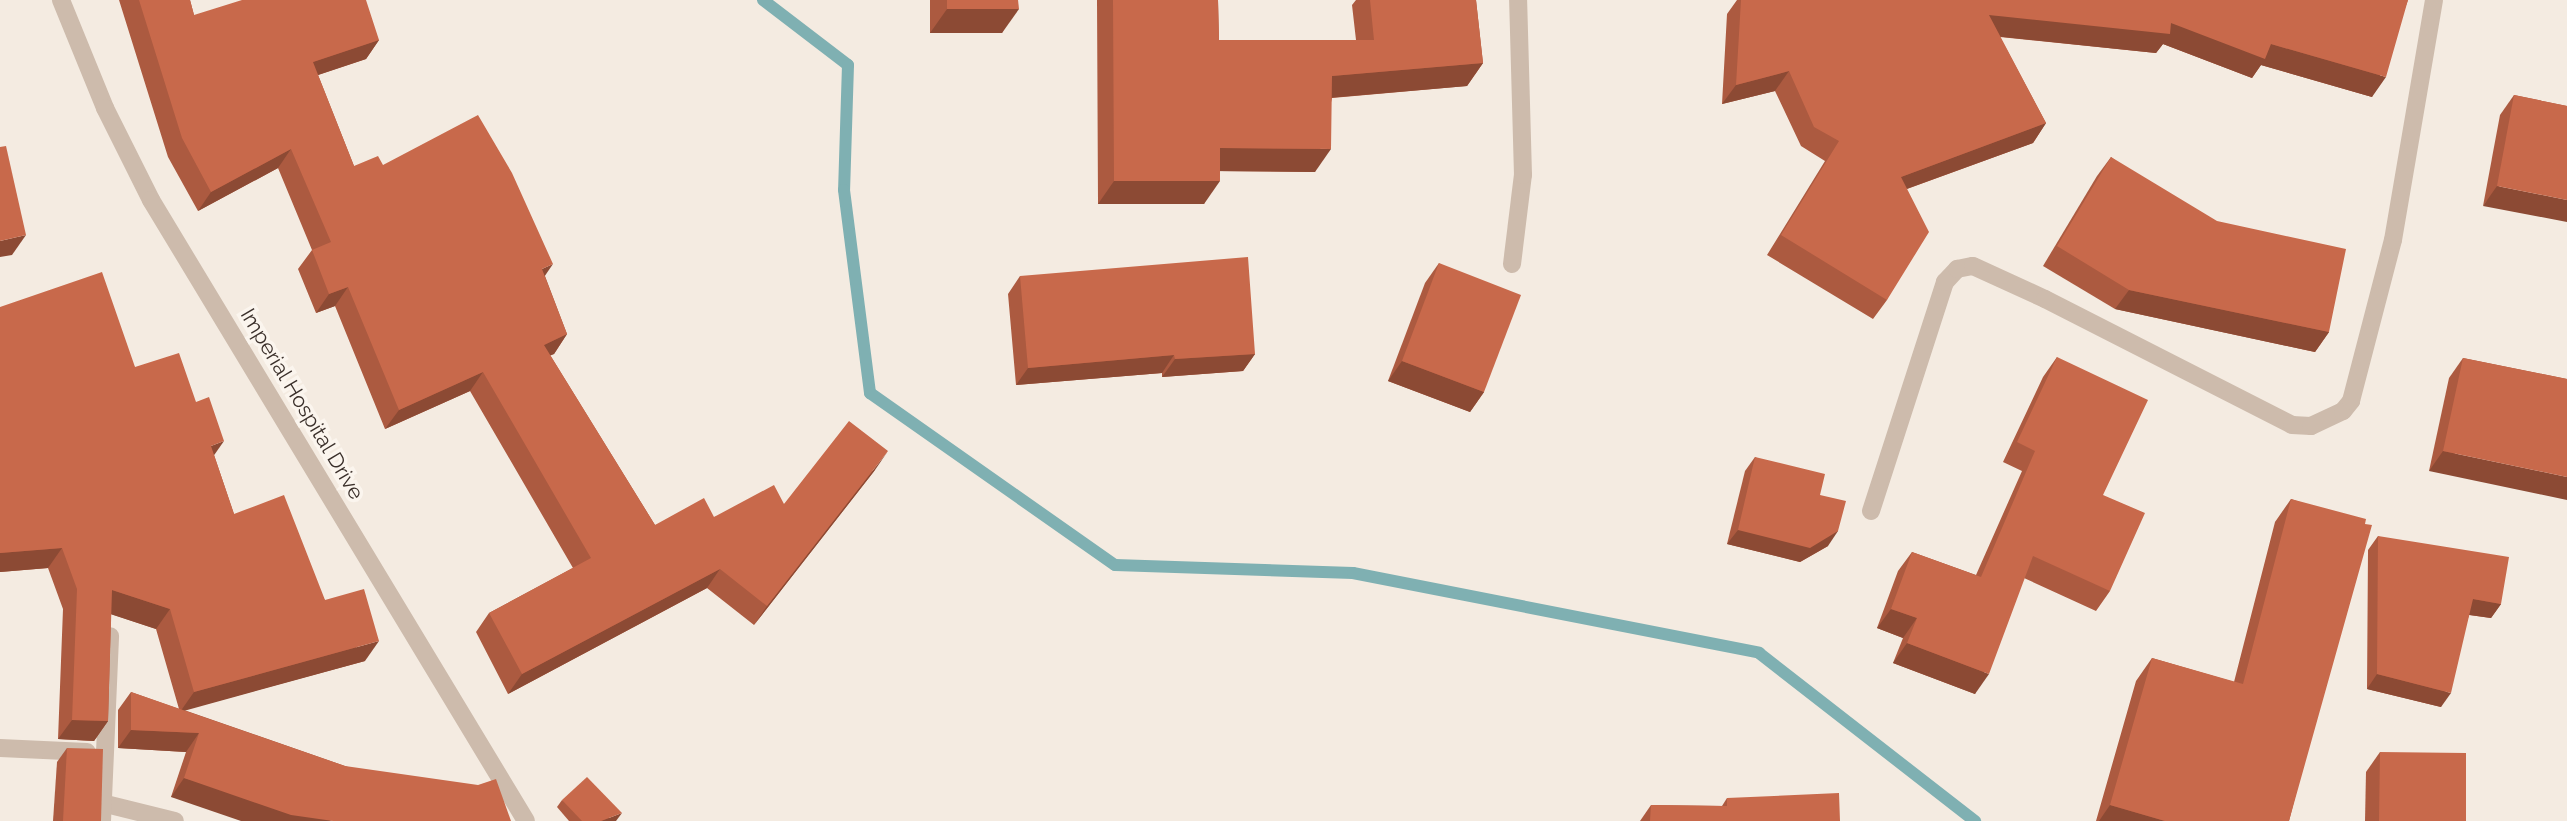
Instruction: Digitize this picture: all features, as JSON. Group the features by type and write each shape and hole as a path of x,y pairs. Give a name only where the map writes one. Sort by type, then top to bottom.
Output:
{"street":[{"name":"Imperial Hospital Drive","path":"61,0 105,108 151,200 526,821"},
{"path":"1512,264 1523,175 1518,0"},
{"path":"1871,511 1945,282 1965,268 1973,266 2046,299 2292,425 2311,426 2343,411 2351,401 2393,240 2434,0"},
{"path":"110,626 108,753 102,812 175,821"},
{"path":"0,748 108,753"}],"building":[{"path":"139,0 190,0 194,15 242,0 366,0 379,40 313,62 354,166 378,156 383,165 478,115 512,173 553,264 542,269 567,334 544,345 655,525 704,498 714,517 774,485 784,504 849,421 888,451 767,606 720,569 522,674 489,613 591,558 483,372 399,410 348,287 329,294 312,250 331,242 291,149 211,192 182,138"},
{"path":"947,0 1018,0 1019,9 947,9"},
{"path":"1113,0 1218,0 1219,40 1374,40 1370,0 1476,0 1483,63 1332,76 1331,149 1220,148 1220,181 1114,181"},
{"path":"1741,0 2408,0 2386,77 2271,44 2265,59 2171,23 2170,34 1989,15 2046,123 1901,177 1929,232 1887,300 1781,235 1839,141 1814,127 1789,71 1736,85"},
{"path":"2514,95 2567,106 2567,200 2497,186"},
{"path":"6,146 26,235 0,241 0,147"},
{"path":"2111,157 2217,221 2346,249 2329,332 2129,290 2057,246"},
{"path":"1248,257 1255,354 1175,359 1174,355 1028,368 1020,276"},
{"path":"1439,263 1521,295 1484,392 1402,361"},
{"path":"102,272 135,367 179,353 196,402 209,397 224,441 211,446 234,514 284,495 325,600 364,589 379,641 194,692 170,609 112,590 108,721 72,720 77,589 62,548 0,553 0,307"},
{"path":"2057,357 2148,400 2103,495 2145,513 2110,591 2033,556 1989,674 1907,643 1917,618 1891,609 1912,552 1981,577 2035,451 2017,442"},
{"path":"2463,358 2567,379 2567,477 2443,451"},
{"path":"1755,457 1825,474 1820,495 1846,501 1838,531 1810,548 1738,530"},
{"path":"2291,499 2366,519 2365,524 2372,525 2289,821 2165,821 2110,805 2152,658 2243,684"},
{"path":"2378,536 2509,557 2501,604 2473,599 2451,693 2377,674"},
{"path":"131,692 345,766 478,785 496,779 511,821 333,821 291,815 184,778 199,733 131,730"},
{"path":"67,748 103,749 101,821 63,821"},
{"path":"2380,752 2466,753 2466,821 2379,821"},
{"path":"587,777 622,813 601,821 582,821 562,800"},
{"path":"1839,793 1840,821 1650,821 1651,805 1727,806 1727,798"}],"waterway":[{"path":"763,0 848,65 844,190 870,393 1115,565 1353,573 1759,653 1975,821"}]}
